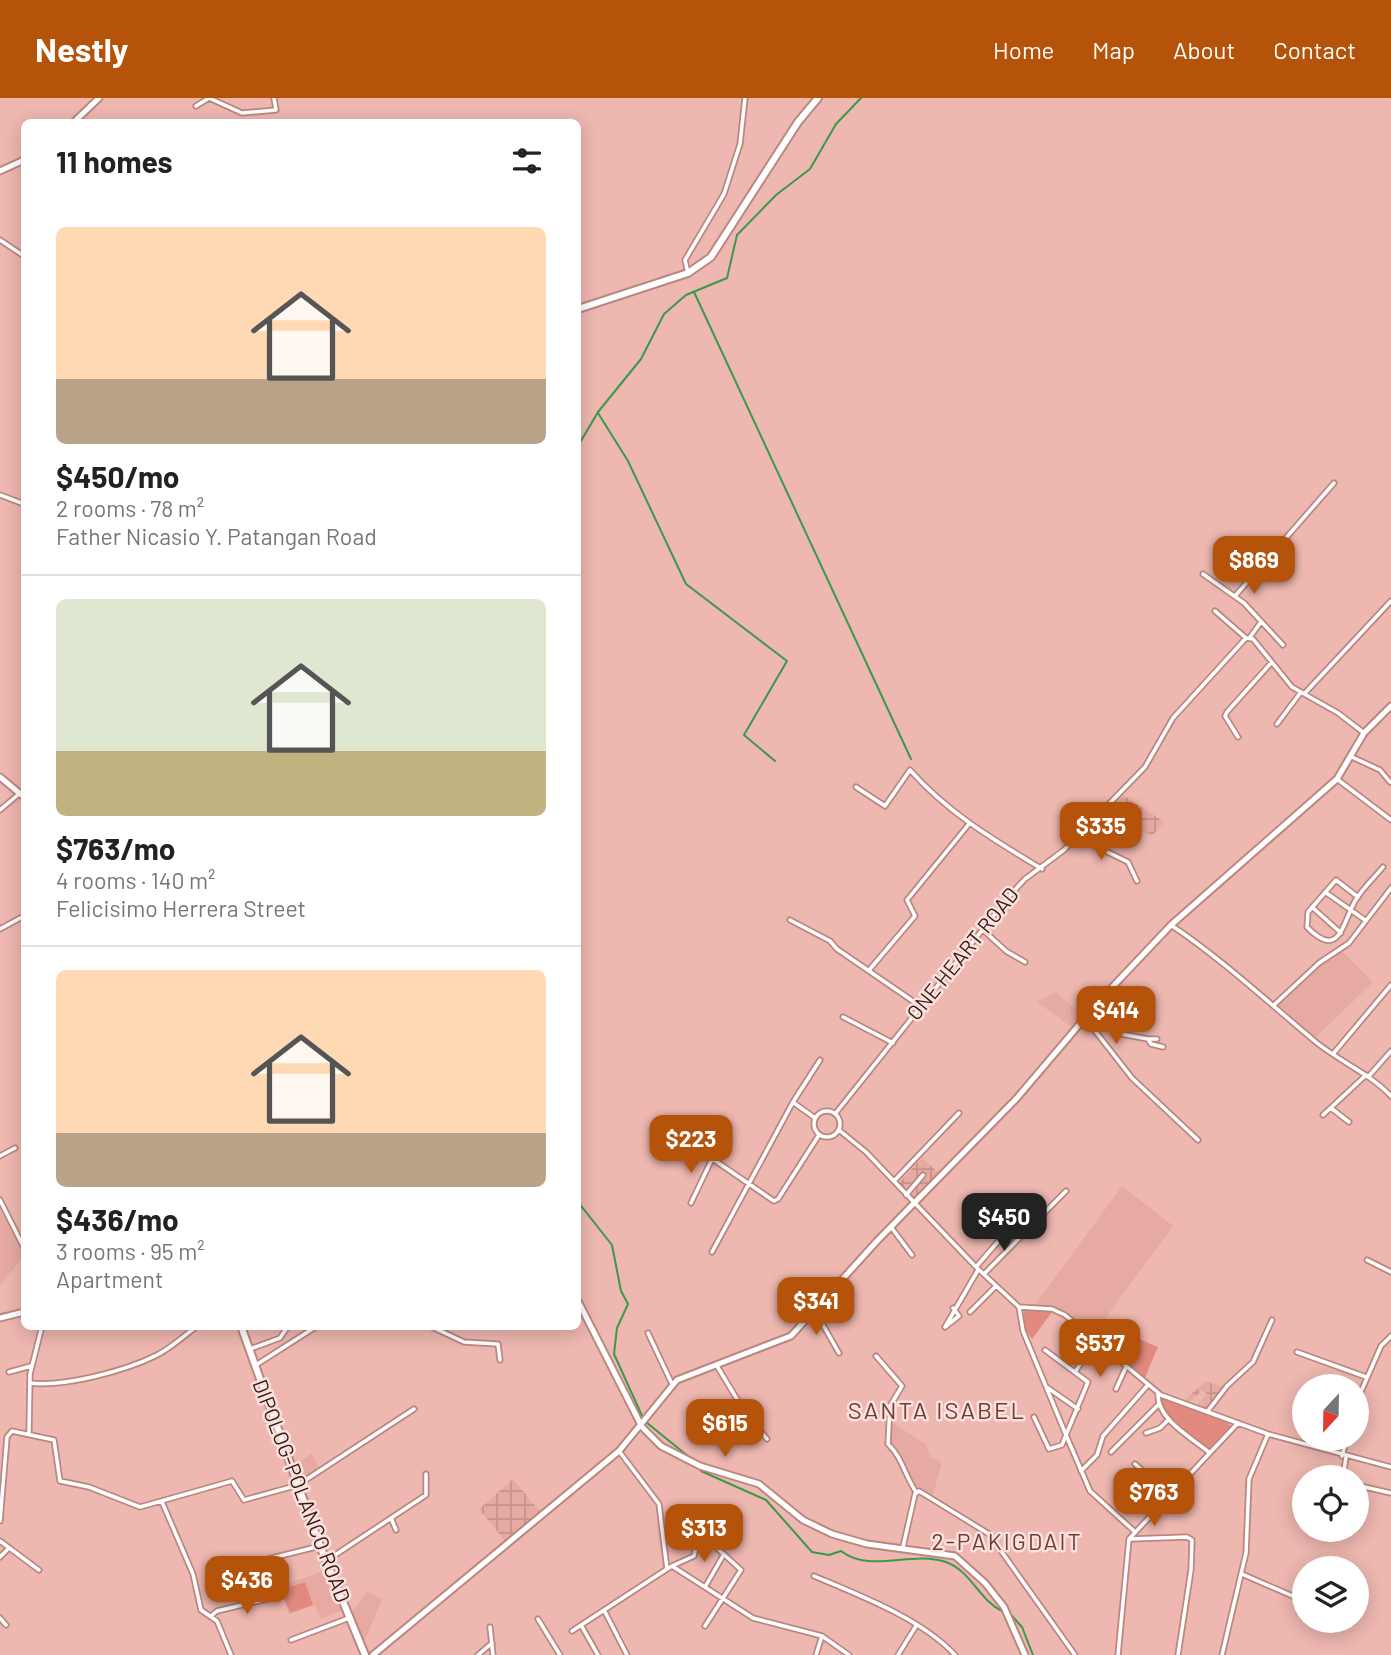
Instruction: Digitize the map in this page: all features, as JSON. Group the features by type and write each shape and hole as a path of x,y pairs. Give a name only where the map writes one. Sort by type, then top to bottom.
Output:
{"highway":[{"path":"581,308 688,273 703,264 718,249 798,122 818,98"},
{"name":"DIPOLOG-POLANCO ROAD","path":"241,1330 326,1562 365,1655"}],"street":[{"path":"77,119 99,98"},
{"path":"196,106 209,98 242,113 275,110 274,98"},
{"path":"688,273 685,260 721,201 735,162 740,144 745,98"},
{"path":"0,171 21,161"},
{"path":"0,240 21,255"},
{"path":"1236,596 1334,483"},
{"path":"0,495 21,503"},
{"path":"1203,574 1236,596 1283,645"},
{"path":"1277,724 1391,601"},
{"path":"1215,611 1248,637 1292,687 1346,718 1364,733"},
{"name":"ONE HEART ROAD","path":"835,1114 1025,879 1042,869 1077,837 1145,767 1173,719 1261,622"},
{"path":"1238,737 1225,716 1272,663"},
{"path":"373,1655 619,1451 645,1422 672,1384 716,1364 784,1340 815,1311 891,1227 1017,1098 1100,1000 1171,925 1337,779 1364,733 1391,706"},
{"path":"1350,756 1380,771 1390,782"},
{"path":"856,787 885,806 910,771 932,795 969,824 1042,869"},
{"path":"0,777 21,794"},
{"path":"1337,779 1391,820"},
{"path":"0,810 21,796"},
{"path":"870,969 915,916 907,900 969,824"},
{"path":"1077,837 1125,859 1137,881"},
{"path":"1358,897 1336,880 1308,912 1307,927 1320,940 1326,942 1341,933 1358,897 1383,867"},
{"path":"1274,1004 1320,963 1349,943 1391,888"},
{"path":"1325,892 1365,920"},
{"path":"1312,907 1341,933"},
{"path":"0,929 21,918"},
{"path":"790,919 830,941 836,949 870,969 920,1006"},
{"path":"1171,925 1211,952 1333,1054 1367,1076 1391,1096"},
{"path":"982,929 1006,951 1025,962"},
{"path":"1333,1054 1391,985"},
{"path":"1100,1000 1116,1032 1157,1039"},
{"path":"844,1017 893,1043"},
{"path":"1085,1018 1132,1078 1198,1140"},
{"path":"1148,1039 1151,1044 1163,1047"},
{"path":"1323,1115 1391,1051"},
{"path":"712,1252 793,1102 820,1060"},
{"path":"793,1102 815,1118"},
{"path":"1331,1108 1349,1122"},
{"path":"824,1111 835,1114 840,1124 839,1130 830,1138 819,1135 814,1129 815,1118 824,1111"},
{"path":"894,1181 959,1113"},
{"path":"839,1130 866,1152 977,1268 1019,1307 1061,1312 1158,1393 1268,1434 1391,1467"},
{"path":"688,1142 771,1200 778,1199 819,1135"},
{"path":"0,1156 15,1148"},
{"path":"691,1203 712,1159"},
{"path":"906,1195 923,1175"},
{"path":"983,1274 1066,1191"},
{"path":"0,1200 21,1242"},
{"path":"953,1308 958,1316 945,1326 944,1324 953,1308 977,1268 1015,1222"},
{"path":"891,1227 912,1255"},
{"path":"1367,1260 1391,1272"},
{"path":"970,1311 996,1286"},
{"path":"581,1306 661,1446 677,1455 759,1484 803,1520 819,1528 867,1544 947,1553 968,1566 1004,1607 1026,1655"},
{"path":"1019,1307 1023,1332 1094,1497 1134,1531"},
{"path":"815,1311 839,1353"},
{"path":"0,1318 21,1313"},
{"path":"1207,1412 1227,1387 1253,1362 1272,1320"},
{"path":"29,1433 31,1366 41,1330"},
{"path":"30,1383 62,1383 138,1363 159,1354 192,1330"},
{"path":"248,1350 280,1338 285,1330"},
{"path":"254,1367 311,1330"},
{"path":"438,1330 464,1342 498,1344 500,1360"},
{"path":"648,1333 672,1384"},
{"path":"1367,1374 1381,1346 1391,1336"},
{"path":"1075,1372 1096,1340"},
{"path":"1034,1417 1049,1449 1062,1445 1089,1384 1045,1350"},
{"path":"1297,1352 1358,1374"},
{"path":"876,1356 902,1386 890,1406 888,1444 899,1454 904,1475 916,1492 932,1497 989,1534 1074,1655"},
{"path":"716,1364 746,1414 767,1439"},
{"path":"9,1372 31,1366"},
{"path":"1116,1389 1126,1367"},
{"path":"1081,1471 1097,1455 1103,1436 1147,1386"},
{"path":"1046,1387 1078,1409"},
{"path":"1158,1393 1158,1405 1169,1419 1210,1454"},
{"path":"1111,1452 1158,1405"},
{"path":"0,1521 7,1437 12,1431 54,1440 60,1481 89,1487 140,1507 232,1481 244,1500 298,1485 414,1409"},
{"path":"1146,1433 1160,1428 1169,1419"},
{"path":"1118,1655 1129,1539 1238,1423"},
{"path":"1222,1655 1248,1539 1249,1479 1268,1434"},
{"path":"619,1451 659,1504 667,1569"},
{"path":"1344,1465 1345,1451"},
{"path":"1135,1464 1170,1494"},
{"path":"326,1562 428,1492 426,1474"},
{"path":"1120,1487 1150,1514"},
{"path":"1369,1488 1391,1493"},
{"path":"903,1547 916,1492"},
{"path":"162,1502 193,1574 200,1608 220,1627 231,1655"},
{"path":"391,1518 396,1530"},
{"path":"1129,1539 1189,1537 1192,1540 1178,1655"},
{"path":"572,1631 667,1569 694,1556 698,1538"},
{"path":"0,1541 8,1550 38,1570"},
{"path":"218,1579 268,1559 320,1546"},
{"path":"705,1626 741,1570 718,1549"},
{"path":"0,1557 8,1550"},
{"path":"705,1587 724,1554"},
{"path":"672,1566 762,1622 822,1636 849,1655"},
{"path":"1242,1573 1292,1596"},
{"path":"814,1576 872,1601 934,1636 955,1655"},
{"path":"211,1616 217,1611 271,1598"},
{"path":"604,1610 627,1655"},
{"path":"0,1618 6,1625"},
{"path":"291,1640 349,1618"},
{"path":"538,1619 560,1655"},
{"path":"581,1625 598,1655"},
{"path":"898,1655 916,1626"},
{"path":"490,1627 493,1655"},
{"path":"816,1655 822,1636"},
{"path":"478,1655 492,1643"}],"shaded area":[{"path":"1123,795 1164,822 1153,835 1102,817"},
{"path":"1341,950 1373,982 1315,1038 1277,1004 1307,975"},
{"path":"1056,992 1083,1016 1073,1028 1037,1002"},
{"path":"922,1158 941,1175 918,1199 915,1197 912,1200 898,1184"},
{"path":"1122,1186 1173,1226 1093,1335 1064,1311 1035,1305"},
{"path":"0,1208 21,1249 21,1259 0,1286"},
{"path":"1024,1309 1052,1312 1032,1339 1024,1328"},
{"path":"1139,1339 1158,1347 1144,1380 1129,1366"},
{"path":"1206,1381 1225,1388 1208,1408 1198,1405 1207,1393 1201,1391 1190,1402 1185,1400"},
{"path":"1164,1399 1228,1421 1231,1428 1214,1447 1208,1449 1170,1418 1159,1402"},
{"path":"889,1421 926,1444 930,1457 942,1462 933,1495 915,1489 905,1475 900,1454 889,1444"},
{"path":"312,1453 319,1470 298,1480 294,1467"},
{"path":"513,1479 541,1513 506,1542 479,1509"},
{"path":"326,1570 341,1611 321,1619 315,1605 289,1614 279,1587"},
{"path":"305,1582 313,1605 290,1613 281,1590"},
{"path":"367,1591 382,1600 365,1640 361,1642 350,1615"}],"waterway":[{"path":"581,441 598,412 641,359 664,314 686,295 727,278 737,235 776,195 810,169 836,124 861,98"},
{"path":"694,292 911,759"},
{"path":"598,413 628,461 686,584 787,661 744,735 775,761"},
{"path":"581,1206 612,1245 621,1291 628,1304 617,1328 614,1354 643,1418"},
{"path":"646,1422 689,1457"},
{"path":"701,1471 766,1500 812,1552 829,1555 841,1551 865,1561 919,1558 946,1562 962,1572 987,1600 1002,1611"},
{"path":"1012,1616 1022,1627 1033,1655"}],"district":[{"name":"SANTA ISABEL","path":"937,1411"},
{"name":"2-PAKIGDAIT","path":"1007,1542"}]}
